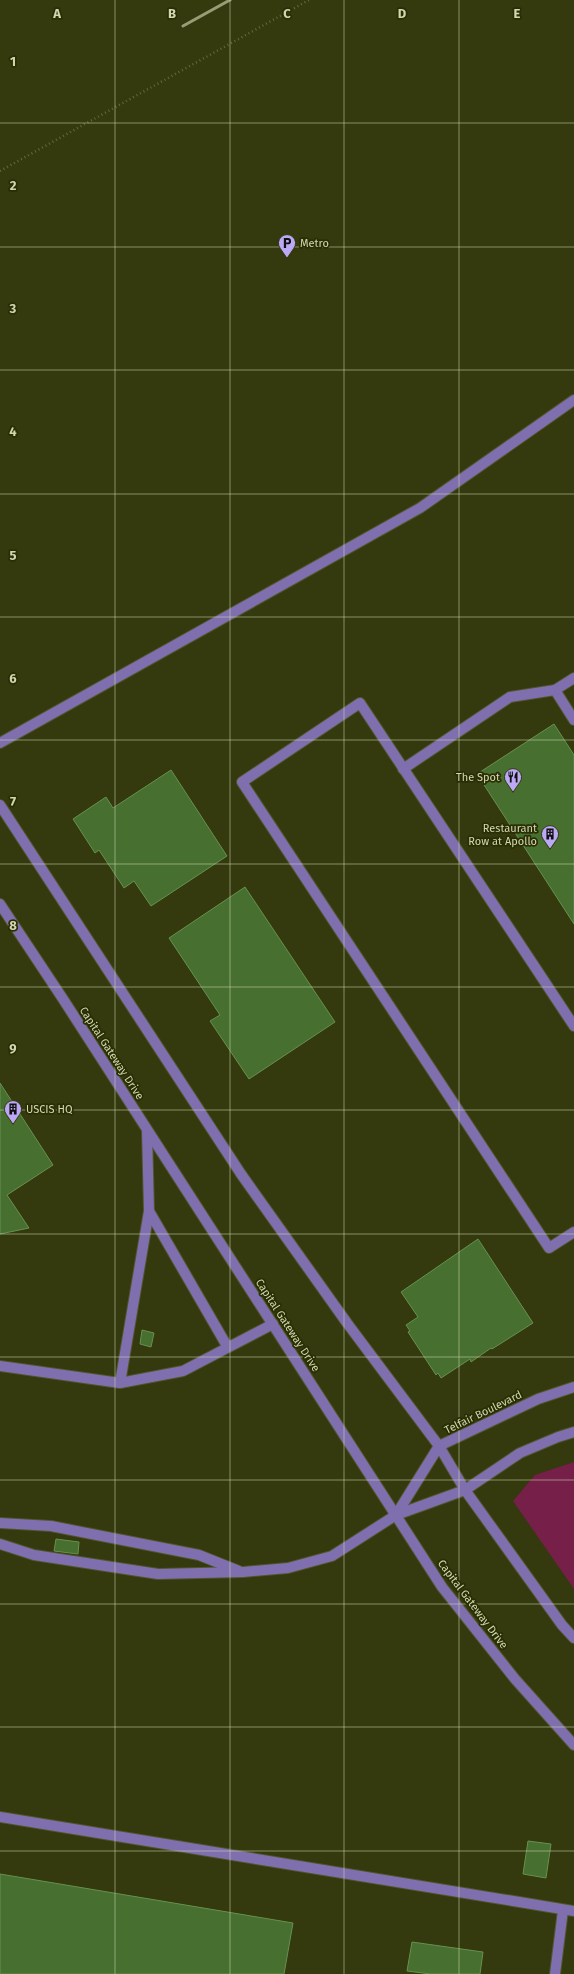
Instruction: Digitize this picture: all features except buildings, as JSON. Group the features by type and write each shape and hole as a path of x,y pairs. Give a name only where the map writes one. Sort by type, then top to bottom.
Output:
{"street":[{"path":"0,743 420,508 574,400"},
{"path":"403,769 510,697 555,690 574,678"},
{"path":"555,690 574,720"},
{"path":"574,1026 360,703 242,782 549,1248 574,1232"},
{"path":"0,805 241,1174 347,1323 439,1446 465,1490 574,1638"},
{"name":"Capital Gateway Drive","path":"0,904 442,1587 515,1679 574,1745"},
{"path":"120,1383 149,1211 147,1131"},
{"path":"149,1211 227,1346"},
{"path":"0,1366 120,1383 183,1371 227,1346 273,1324"},
{"name":"Telfair Boulevard","path":"396,1515 439,1446 538,1399 574,1388"},
{"path":"0,1544 34,1555 158,1574 243,1572 288,1568 332,1556 396,1515 465,1490 520,1453 574,1432"},
{"path":"0,1523 51,1526 199,1555 243,1572"},
{"path":"0,1817 574,1912"},
{"path":"555,1974 563,1910"}],"path":[{"path":"0,171 309,0"}],"shaded area":[{"path":"574,1462 574,1589 513,1501 535,1475"}],"railway":[{"path":"183,26 230,0"}],"place":[{"name":"Metro","path":"287,258"},
{"name":"The Spot","path":"513,792"},
{"name":"Restaurant Row at Apollo","path":"550,849"},
{"name":"USCIS HQ","path":"13,1124"}]}
